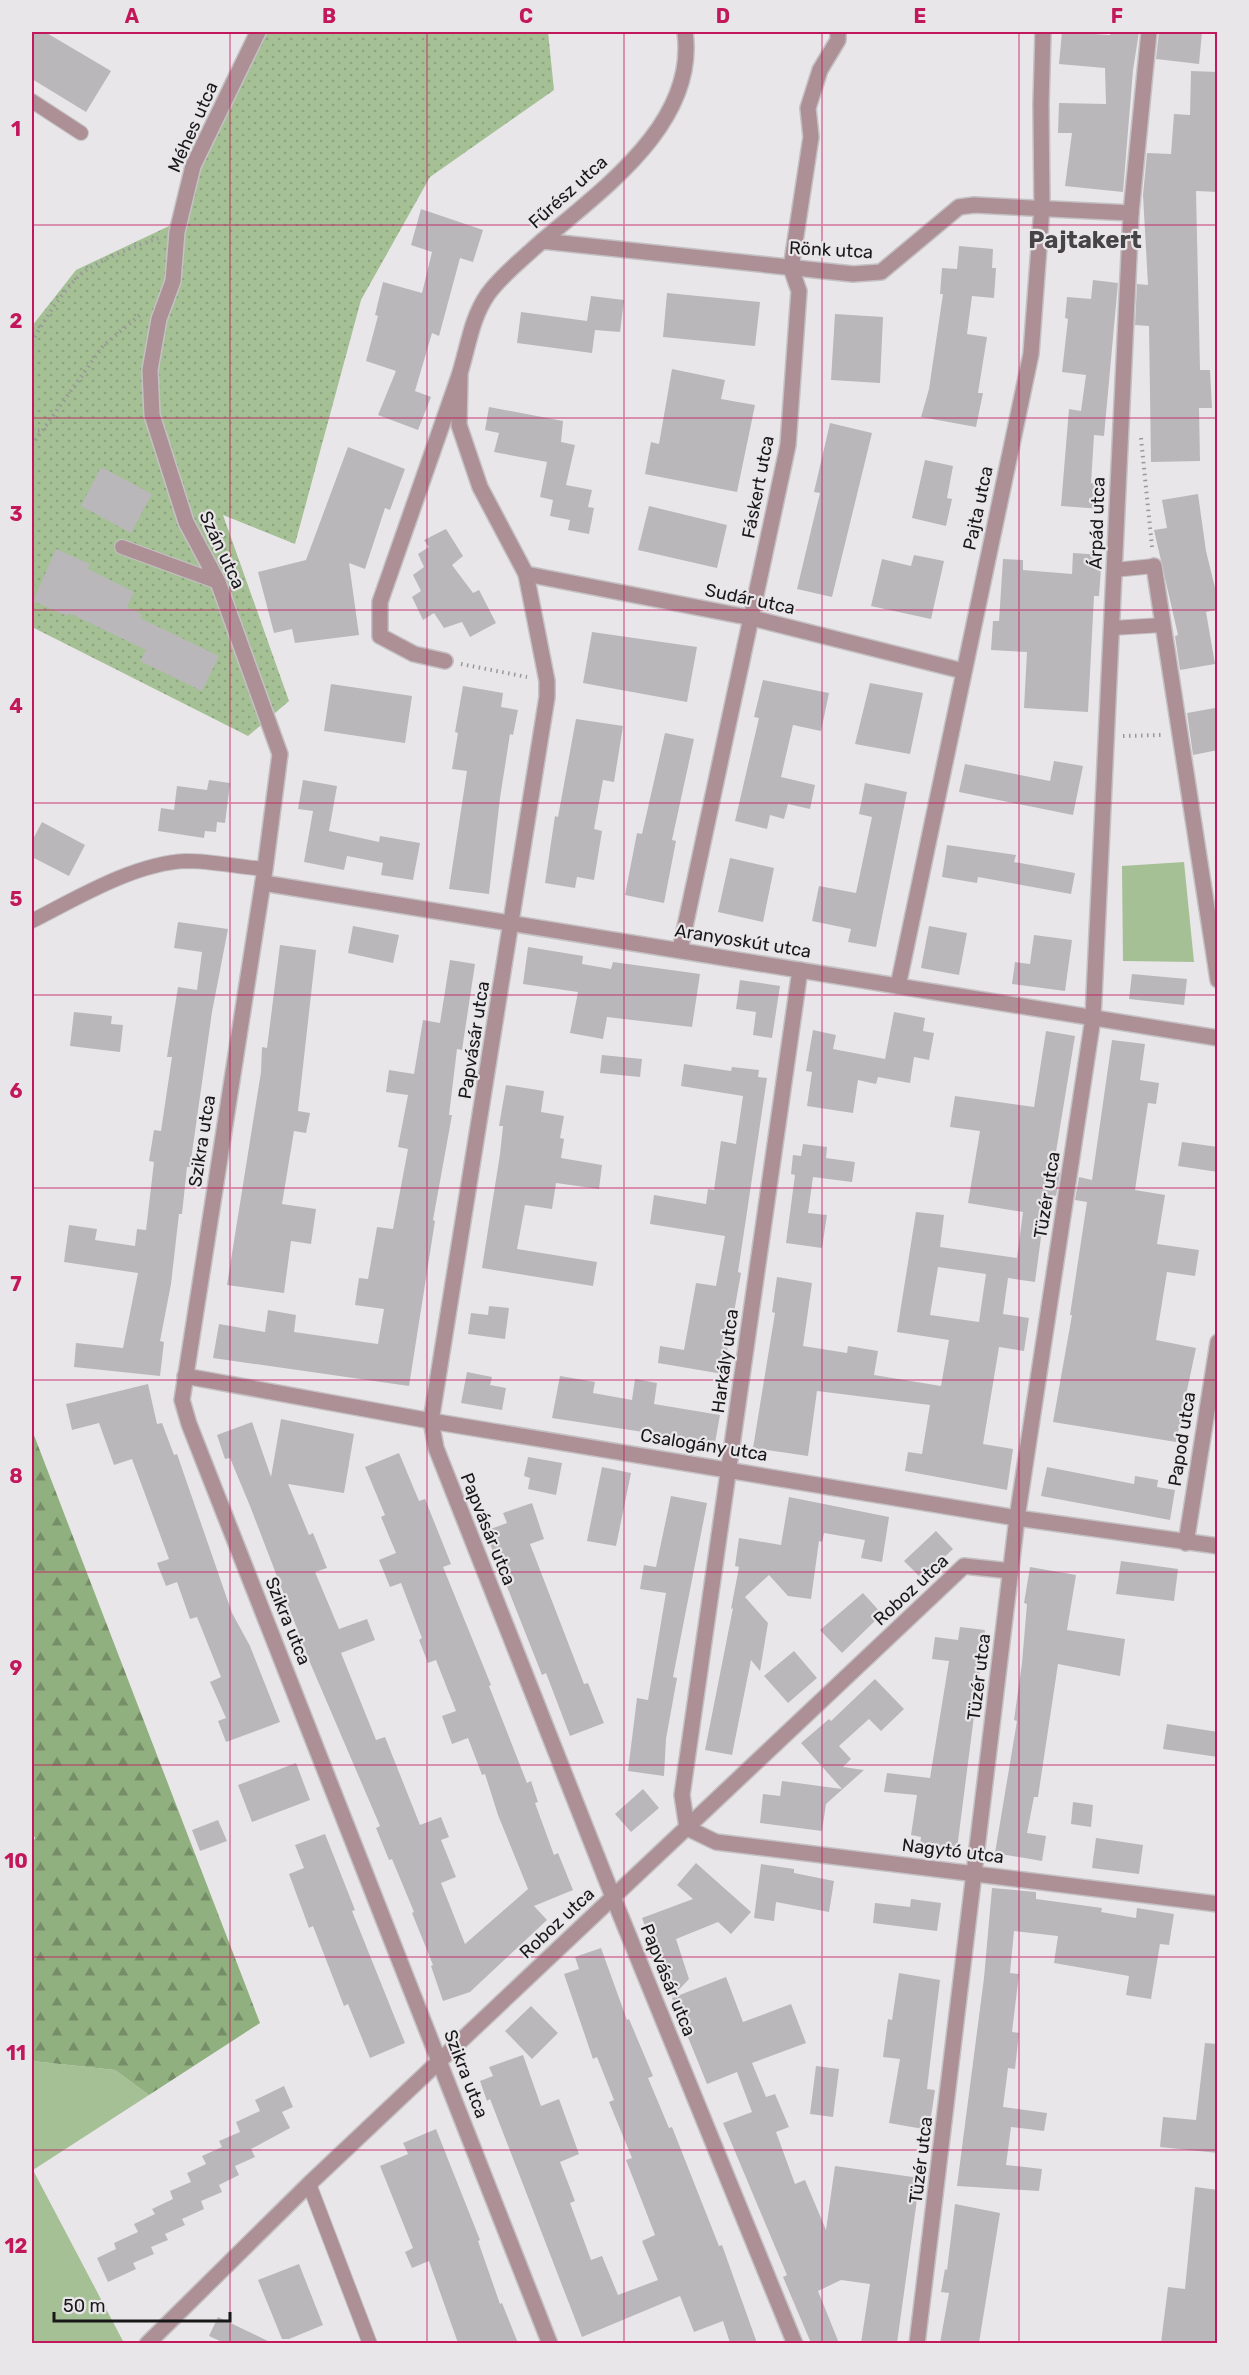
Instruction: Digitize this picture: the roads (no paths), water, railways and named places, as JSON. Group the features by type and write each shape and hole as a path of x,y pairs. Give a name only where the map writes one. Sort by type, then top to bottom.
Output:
{"street":[{"name":"Méhes utca","path":"177,232 193,166 258,32"},
{"name":"Fűrész utca","path":"445,661 414,654 380,636 380,602 460,375 472,324 489,293 542,241 644,151 666,118 680,83 687,44 685,32"},
{"name":"Fáskert utca","path":"680,950 788,445 799,291 791,268 811,137 808,108 820,70 838,40 838,32"},
{"name":"Pajta utca","path":"898,986 1031,354 1042,207 1041,105 1044,32"},
{"name":"Árpád utca","path":"1093,1018 1131,213 1149,32"},
{"name":"Rönk utca","path":"542,241 853,274 881,272 959,207 974,205 1042,207 1131,213"},
{"name":"Szán utca","path":"177,232 173,281 169,298 159,319 150,370 152,415 186,522 218,582 280,754 264,876"},
{"name":"Fűrész utca","path":"460,375 459,425 480,487 526,574 547,681"},
{"path":"1154,566 1218,980"},
{"name":"Sudár utca","path":"526,574 752,618 963,671"},
{"name":"Papvásár utca","path":"547,681 547,697 512,925 431,1421 436,1449 613,1897 795,2343"},
{"name":"Aranyoskút utca","path":"264,876 512,925 680,950 1218,1038"},
{"name":"Szikra utca","path":"264,876 182,1400 189,1424 550,2343"},
{"name":"Harkály utca","path":"687,1828 682,1795 800,970"},
{"name":"Tüzér utca","path":"918,2343 1017,1518 1093,1018"},
{"name":"Papod utca","path":"1185,1543 1218,1342"},
{"name":"Csalogány utca","path":"185,1376 431,1421 1017,1518 1218,1546"},
{"name":"Roboz utca","path":"147,2343 309,2184 964,1566 1011,1571"},
{"name":"Nagytó utca","path":"687,1828 716,1842 1218,1904"}],"lane":[{"path":"32,101 81,133"},
{"path":"122,547 218,582"},
{"path":"1114,570 1154,566"},
{"path":"1112,628 1163,625"},
{"name":"Aranyoskút utca","path":"32,921 91,891 155,865 187,861 264,876"},
{"path":"309,2184 370,2343"}],"district":[{"name":"Pajtakert","path":"1085,240"}]}
